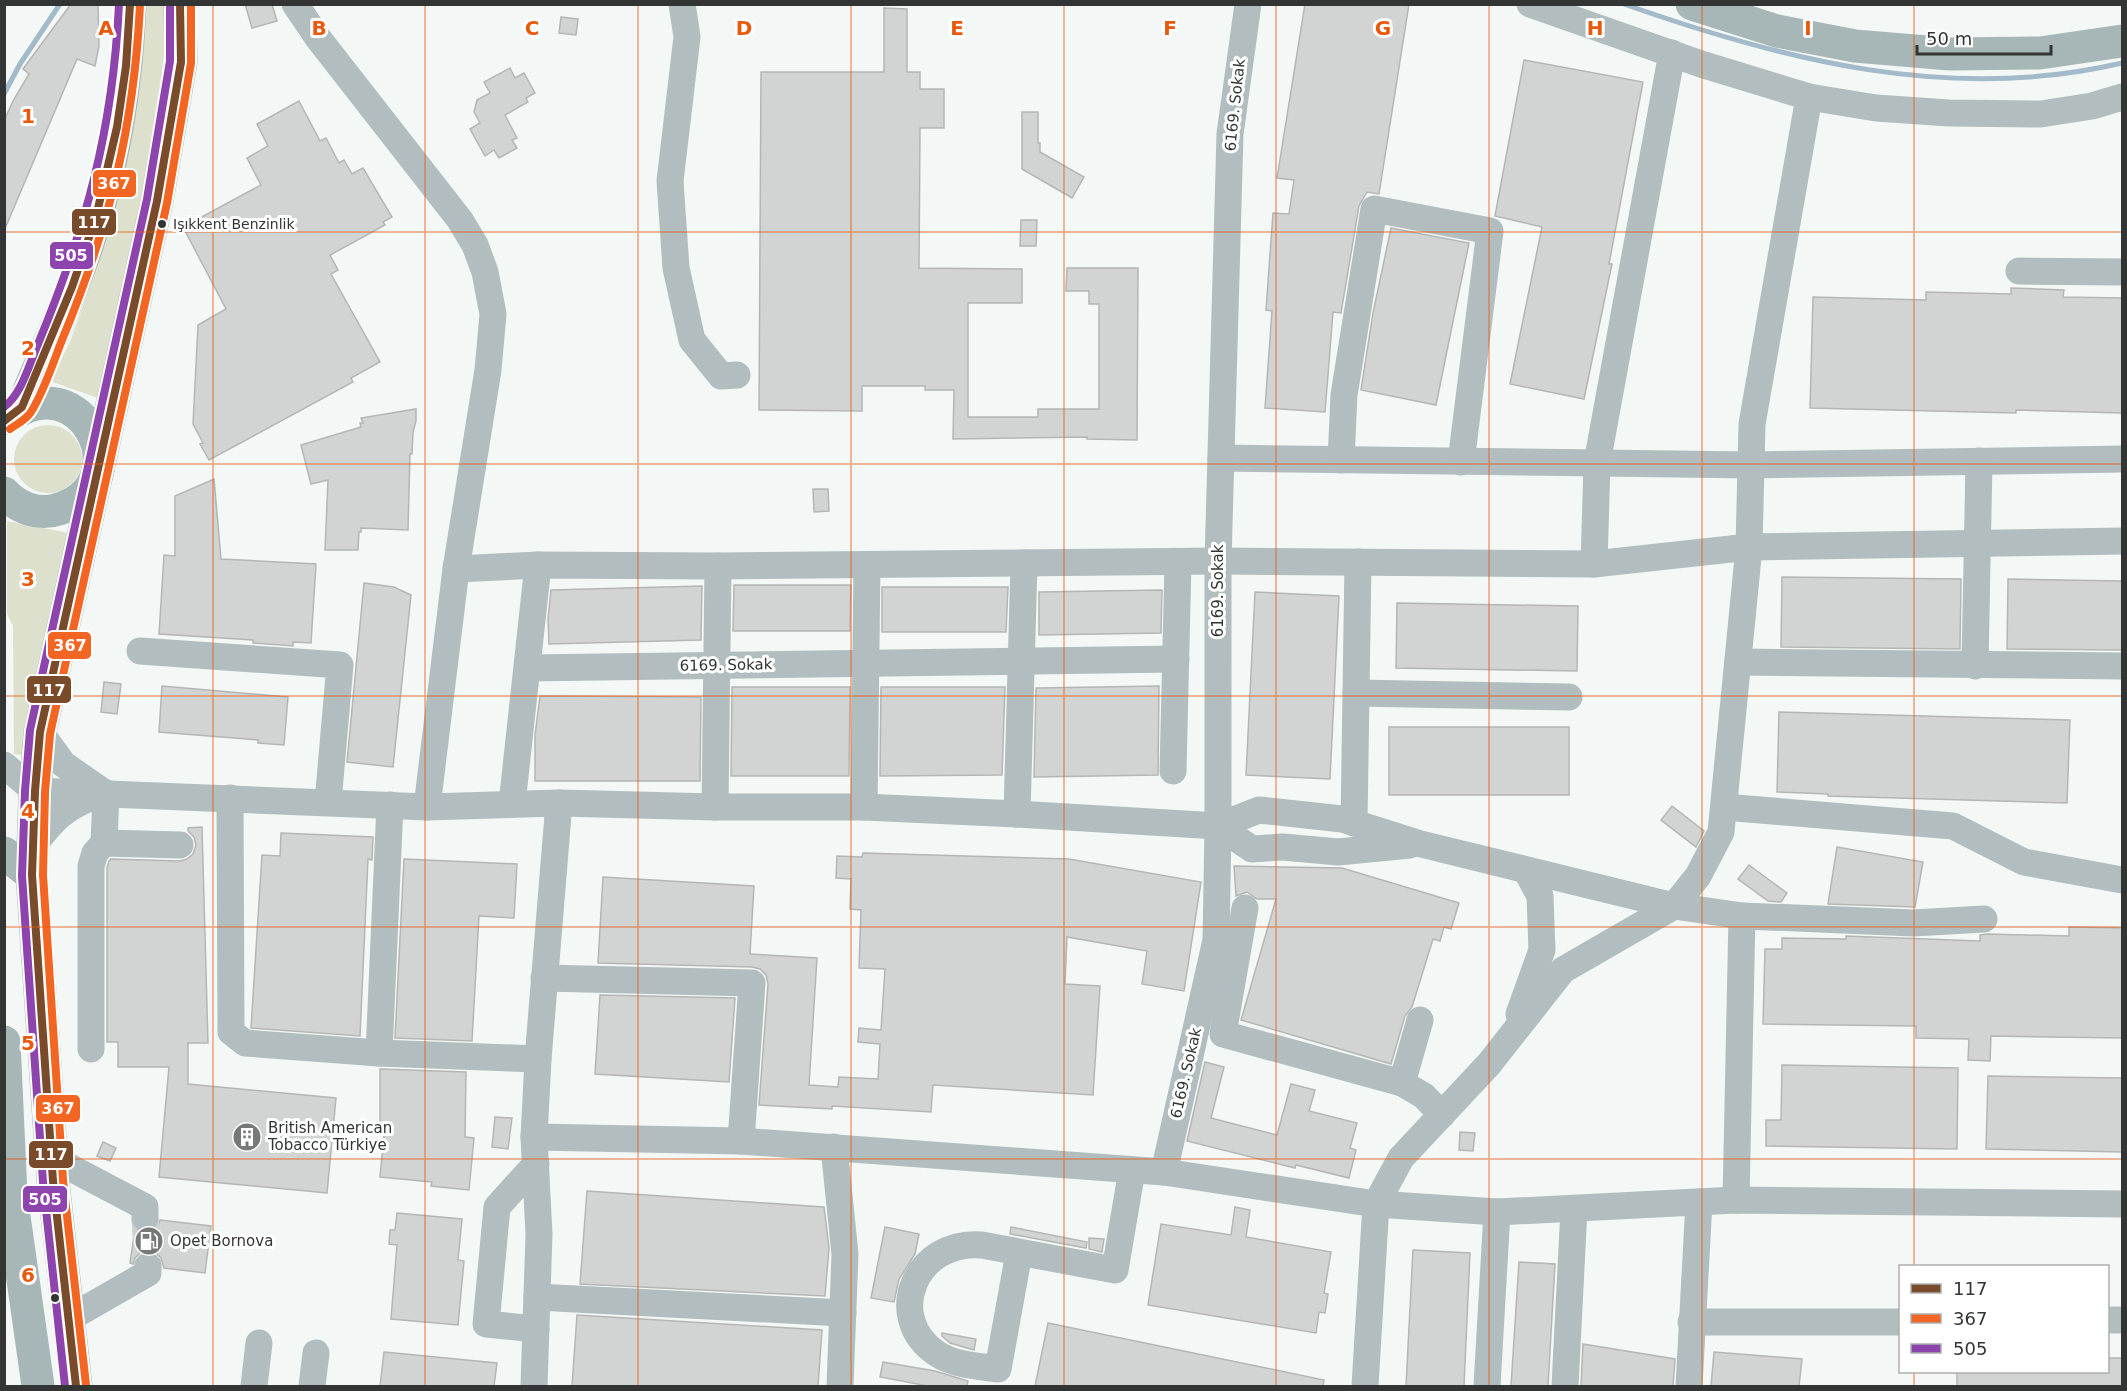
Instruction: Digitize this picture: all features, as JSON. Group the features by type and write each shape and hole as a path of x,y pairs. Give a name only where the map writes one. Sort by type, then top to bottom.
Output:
{"main road":[{"path":"10,412 87,245 108,171 123,98 130,4"},
{"path":"76,1386 23,858 35,791 40,732 157,201 182,62 180,4"},
{"path":"1692,4 1777,31 1855,46 1938,53 2040,53 2122,41"},
{"path":"4,493 20,506 36,511 53,511 69,506 83,496 93,483 99,467 99,450 94,434 85,419 72,409 56,403 39,403 10,412"},
{"path":"4,1042 11,1195 38,1386"}],"street":[{"path":"295,4 332,57 460,220 475,245 485,272 493,314 488,369 456,568 427,807"},
{"path":"682,4 687,37 670,181 676,268 692,340 721,376 737,375"},
{"name":"6169. Sokak","path":"1164,1172 1216,939 1218,561 1230,134 1248,4"},
{"path":"1530,4 1809,98 1876,108 1949,113 2041,114 2122,97"},
{"path":"1594,564 1597,463 1672,53"},
{"path":"1365,1386 1376,1204 1401,1158 1489,1065 1563,970 1674,906 1698,876 1721,832 1749,547 1752,424 1809,98"},
{"path":"1341,460 1344,395 1374,209 1490,231 1461,462"},
{"path":"2019,271 2122,272"},
{"path":"1221,458 1751,465 2122,459"},
{"path":"1975,666 1979,461"},
{"path":"456,568 538,565 718,566 1218,561 1594,564 1749,547 2122,541"},
{"path":"1173,771 1178,562"},
{"path":"1354,823 1358,562"},
{"path":"1017,814 1024,563"},
{"path":"512,804 538,565"},
{"path":"864,807 867,565"},
{"path":"715,807 718,566"},
{"path":"140,651 340,665 328,802"},
{"name":"6169. Sokak","path":"528,668 1176,659"},
{"path":"1738,663 2122,666"},
{"path":"1356,693 1569,697"},
{"path":"40,732 63,764 105,793"},
{"path":"4,765 35,791 427,807 559,802 715,807 864,807 1218,826 1259,810 1342,819 1421,844 1674,906 1742,916 1913,922 1984,919"},
{"path":"91,1048 91,866 95,853 104,843 105,793"},
{"path":"23,858 48,826 65,810 105,793"},
{"path":"230,798 231,1032 245,1043 379,1053 538,1059"},
{"path":"534,1386 539,1234 534,1137 544,978 559,802"},
{"path":"379,1053 390,805"},
{"path":"1724,807 1953,826 2024,862 2122,880"},
{"path":"1218,826 1252,849 1283,847 1338,852 1421,844"},
{"path":"104,843 180,845"},
{"path":"1513,1034 1542,950 1540,896 1526,870"},
{"path":"1245,908 1223,1034 1402,1083 1424,1096 1442,1115"},
{"path":"1736,1200 1742,916"},
{"path":"544,978 752,983 741,1142"},
{"path":"1402,1083 1420,1020"},
{"path":"534,1137 741,1142 834,1147 1164,1172 1376,1204 1497,1212 1736,1200 2122,1204"},
{"path":"834,1147 845,1254 840,1386"},
{"path":"52,1158 145,1207 145,1218"},
{"path":"536,1164 497,1207 486,1324 536,1329"},
{"path":"1020,1253 998,1369 946,1358 927,1345 914,1325 910,1302 915,1279 929,1260 948,1248 970,1244 1115,1270 1132,1170"},
{"path":"1689,1386 1699,1202"},
{"path":"1565,1386 1574,1209"},
{"path":"1487,1386 1497,1212"},
{"path":"68,1319 148,1272 148,1266"},
{"path":"537,1297 843,1314"},
{"path":"1691,1322 1899,1322"},
{"path":"254,1386 259,1343"},
{"path":"312,1386 316,1353"}],"green space":[{"path":"145,5 164,5 164,55 157,123 98,398 50,381 70,342 90,286"},
{"path":"48,425 61,427 72,435 80,446 82,459 80,472 72,483 61,491 48,493 35,491 24,483 16,472 14,459 16,446 24,435 35,427"},
{"path":"7,521 69,533 55,588 24,755 14,754 13,626 7,614"}],"building":[{"path":"71,4 98,4 99,46 95,66 77,59 4,231 4,121 29,74 23,69"},
{"path":"245,4 272,4 277,21 252,28"},
{"path":"1305,4 1409,4 1379,194 1367,192 1359,206 1341,313 1333,312 1325,412 1265,408 1272,311 1266,310 1273,213 1289,214 1294,180 1277,178"},
{"path":"884,8 907,9 907,72 920,72 920,89 944,89 944,128 920,128 919,268 1022,269 1022,303 968,303 968,417 1038,417 1038,409 1099,409 1099,304 1089,304 1089,291 1066,291 1067,268 1138,268 1137,440 1087,439 1087,437 953,439 954,390 925,390 925,386 862,386 862,411 759,410 761,72 884,72"},
{"path":"561,17 578,19 576,35 559,33"},
{"path":"1524,60 1643,82 1609,264 1612,264 1584,399 1510,384 1542,227 1495,216"},
{"path":"510,68 515,78 524,73 535,93 526,98 528,102 505,115 517,138 512,140 517,148 499,158 494,150 485,156 470,129 480,123 474,112 477,100 490,93 484,82"},
{"path":"299,101 320,141 326,138 339,163 344,160 352,174 363,168 392,217 383,222 385,225 330,255 338,270 331,274 380,362 351,378 353,382 209,460 193,424 198,325 226,309 183,227 261,185 247,158 268,146 257,124"},
{"path":"1022,112 1038,112 1040,152 1084,177 1072,198 1022,169"},
{"path":"1021,220 1037,220 1036,246 1020,246"},
{"path":"1391,228 1469,243 1436,405 1361,390 1373,313"},
{"path":"2011,288 2064,290 2063,297 2122,298 2122,413 1810,408 1813,297 1926,300 1926,292 2011,294"},
{"path":"416,409 412,454 410,454 408,530 361,528 358,550 325,550 328,480 311,484 301,445 361,427 360,423 363,423 361,418"},
{"path":"214,479 221,559 316,564 311,643 293,642 293,646 253,643 253,640 159,634 164,555 175,556 175,496"},
{"path":"813,489 828,489 829,511 814,512"},
{"path":"1782,577 1961,579 1960,649 1781,647"},
{"path":"2008,579 2122,581 2122,650 2007,649"},
{"path":"364,583 394,587 411,595 393,767 347,762"},
{"path":"734,585 851,585 850,631 733,631"},
{"path":"702,586 701,640 549,644 548,619 551,590"},
{"path":"882,587 1008,587 1006,632 882,632"},
{"path":"1162,590 1161,633 1039,635 1039,592"},
{"path":"1255,592 1339,596 1330,779 1246,775"},
{"path":"1397,603 1578,606 1577,671 1396,668"},
{"path":"104,682 121,684 117,714 101,712"},
{"path":"162,686 288,697 284,745 258,743 258,740 159,732"},
{"path":"1159,686 1158,775 1034,777 1036,688"},
{"path":"732,687 850,687 849,776 731,776"},
{"path":"881,687 1005,687 1002,775 880,776"},
{"path":"540,696 701,697 700,781 535,781 535,735"},
{"path":"1779,712 2070,720 2067,803 1828,796 1828,794 1777,792"},
{"path":"1389,727 1569,727 1569,795 1389,795"},
{"path":"1672,806 1704,831 1696,847 1661,820"},
{"path":"202,827 208,1043 188,1043 188,1084 336,1098 327,1193 159,1177 169,1067 118,1067 118,1042 107,1042 107,868 109,861 111,859 180,861 187,859 193,854 196,845 188,828"},
{"path":"281,833 373,837 372,860 368,859 360,1036 251,1028 262,855 280,856"},
{"path":"1837,847 1923,862 1915,907 1828,904"},
{"path":"863,853 1069,859 1201,882 1184,991 1142,984 1147,951 1067,937 1065,984 1100,986 1093,1095 933,1085 931,1112 832,1106 832,1109 759,1105 768,984 766,975 760,969 598,963 603,877 754,886 750,954 817,958 809,1085 838,1087 839,1077 878,1079 880,1044 858,1042 859,1028 881,1030 885,969 859,968 861,910 850,909 851,879 836,878 837,856 862,857"},
{"path":"404,859 517,864 514,918 479,916 472,1041 395,1038"},
{"path":"1749,865 1787,893 1781,902 1768,901 1738,879"},
{"path":"1234,866 1342,868 1459,903 1451,929 1444,927 1440,941 1433,939 1412,1007 1405,1016 1391,1064 1241,1020 1276,899 1257,899 1247,892 1236,896"},
{"path":"2069,927 2122,928 2122,1038 1991,1036 1990,1061 1968,1060 1969,1039 1916,1038 1916,1026 1763,1024 1765,949 1782,949 1782,938 1846,939 1846,936 1980,941 1980,935 1987,934 2069,936"},
{"path":"600,995 735,998 729,1082 595,1074"},
{"path":"1205,1062 1224,1067 1211,1118 1277,1135 1291,1084 1315,1090 1309,1111 1357,1123 1350,1148 1356,1150 1349,1178 1296,1165 1295,1168 1187,1141"},
{"path":"1782,1065 1958,1068 1957,1149 1766,1146 1766,1120 1781,1120"},
{"path":"380,1069 466,1072 465,1137 474,1138 469,1190 431,1186 432,1182 380,1177 385,1125 380,1125"},
{"path":"1988,1076 2122,1078 2122,1152 1986,1149"},
{"path":"495,1117 512,1118 508,1149 492,1147"},
{"path":"1460,1132 1475,1133 1473,1151 1459,1150"},
{"path":"103,1142 116,1148 110,1161 97,1156"},
{"path":"587,1191 824,1207 829,1248 825,1296 580,1284"},
{"path":"1235,1207 1250,1210 1246,1237 1331,1252 1324,1293 1328,1294 1325,1313 1319,1312 1316,1333 1148,1305 1161,1224 1231,1235"},
{"path":"397,1213 462,1219 458,1260 464,1261 458,1325 391,1319 397,1245 389,1244 390,1230 395,1230"},
{"path":"160,1220 211,1226 205,1273 164,1268 161,1258 149,1250 140,1253 133,1264 130,1263 135,1229 144,1234 152,1232"},
{"path":"885,1227 919,1234 915,1254 899,1279 894,1302 871,1298"},
{"path":"1011,1227 1087,1242 1086,1248 1010,1234"},
{"path":"1089,1238 1104,1239 1102,1252 1089,1249"},
{"path":"1413,1250 1470,1253 1464,1386 1406,1386"},
{"path":"1519,1262 1555,1264 1548,1386 1511,1386"},
{"path":"577,1315 822,1330 818,1386 572,1386"},
{"path":"1048,1323 1324,1380 1323,1386 1035,1386"},
{"path":"942,1333 976,1339 974,1350 950,1343 942,1336"},
{"path":"1583,1344 1675,1359 1673,1386 1581,1386"},
{"path":"384,1352 497,1363 494,1386 380,1386"},
{"path":"1714,1352 1802,1359 1799,1386 1711,1386"},
{"path":"2109,1358 2122,1358 2122,1386 1957,1386 1957,1373 2109,1373"},
{"path":"883,1362 935,1371 968,1381 967,1386 928,1386 880,1377"}],"waterway":[{"path":"4,94 20,64 60,4"},
{"path":"1624,4 1746,43 1870,70 1932,77 1995,79 2058,74 2122,63"}],"tunnel":[{"path":"145,1218 148,1266"}],"transit line":[{"name":"505","path":"4,407 16,394 24,378 55,301 83,219 111,94 119,4"},
{"name":"117","path":"4,421 22,407 72,287 96,217 117,127 126,66 130,4"},
{"name":"505","path":"65,1386 43,1182 22,876 25,791 30,730 147,199 170,61 170,4"},
{"name":"117","path":"76,1386 53,1181 32,875 35,791 40,732 157,201 181,62 180,4"},
{"name":"367","path":"86,1385 63,1180 43,875 45,792 50,734 167,203 191,63 191,4"},
{"name":"367","path":"10,429 29,415 40,395 79,298 106,217 132,93 140,5"}],"place":[{"name":"Işıkkent Benzinlik","path":"162,224"},
{"name":"British American Tobacco Türkiye","path":"247,1137"},
{"name":"Opet Bornova","path":"149,1241"}]}
